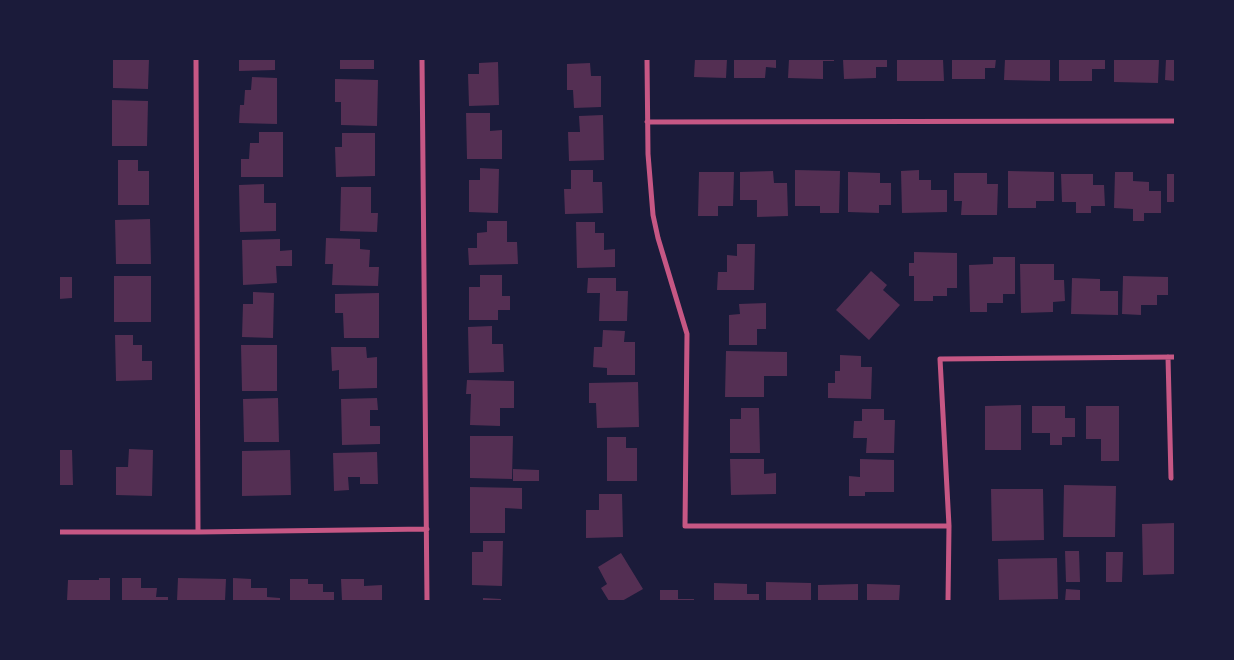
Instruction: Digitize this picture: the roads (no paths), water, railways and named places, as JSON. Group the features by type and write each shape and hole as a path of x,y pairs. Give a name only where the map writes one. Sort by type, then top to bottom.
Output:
{"street":[{"path":"196,59 198,532"},
{"path":"422,59 427,601"},
{"path":"647,59 648,154 653,215 686,334 685,526 949,526"},
{"path":"647,122 1175,121"},
{"path":"948,601 949,526 940,359 1175,356"},
{"path":"1168,357 1171,478"},
{"path":"59,532 427,529"}]}
